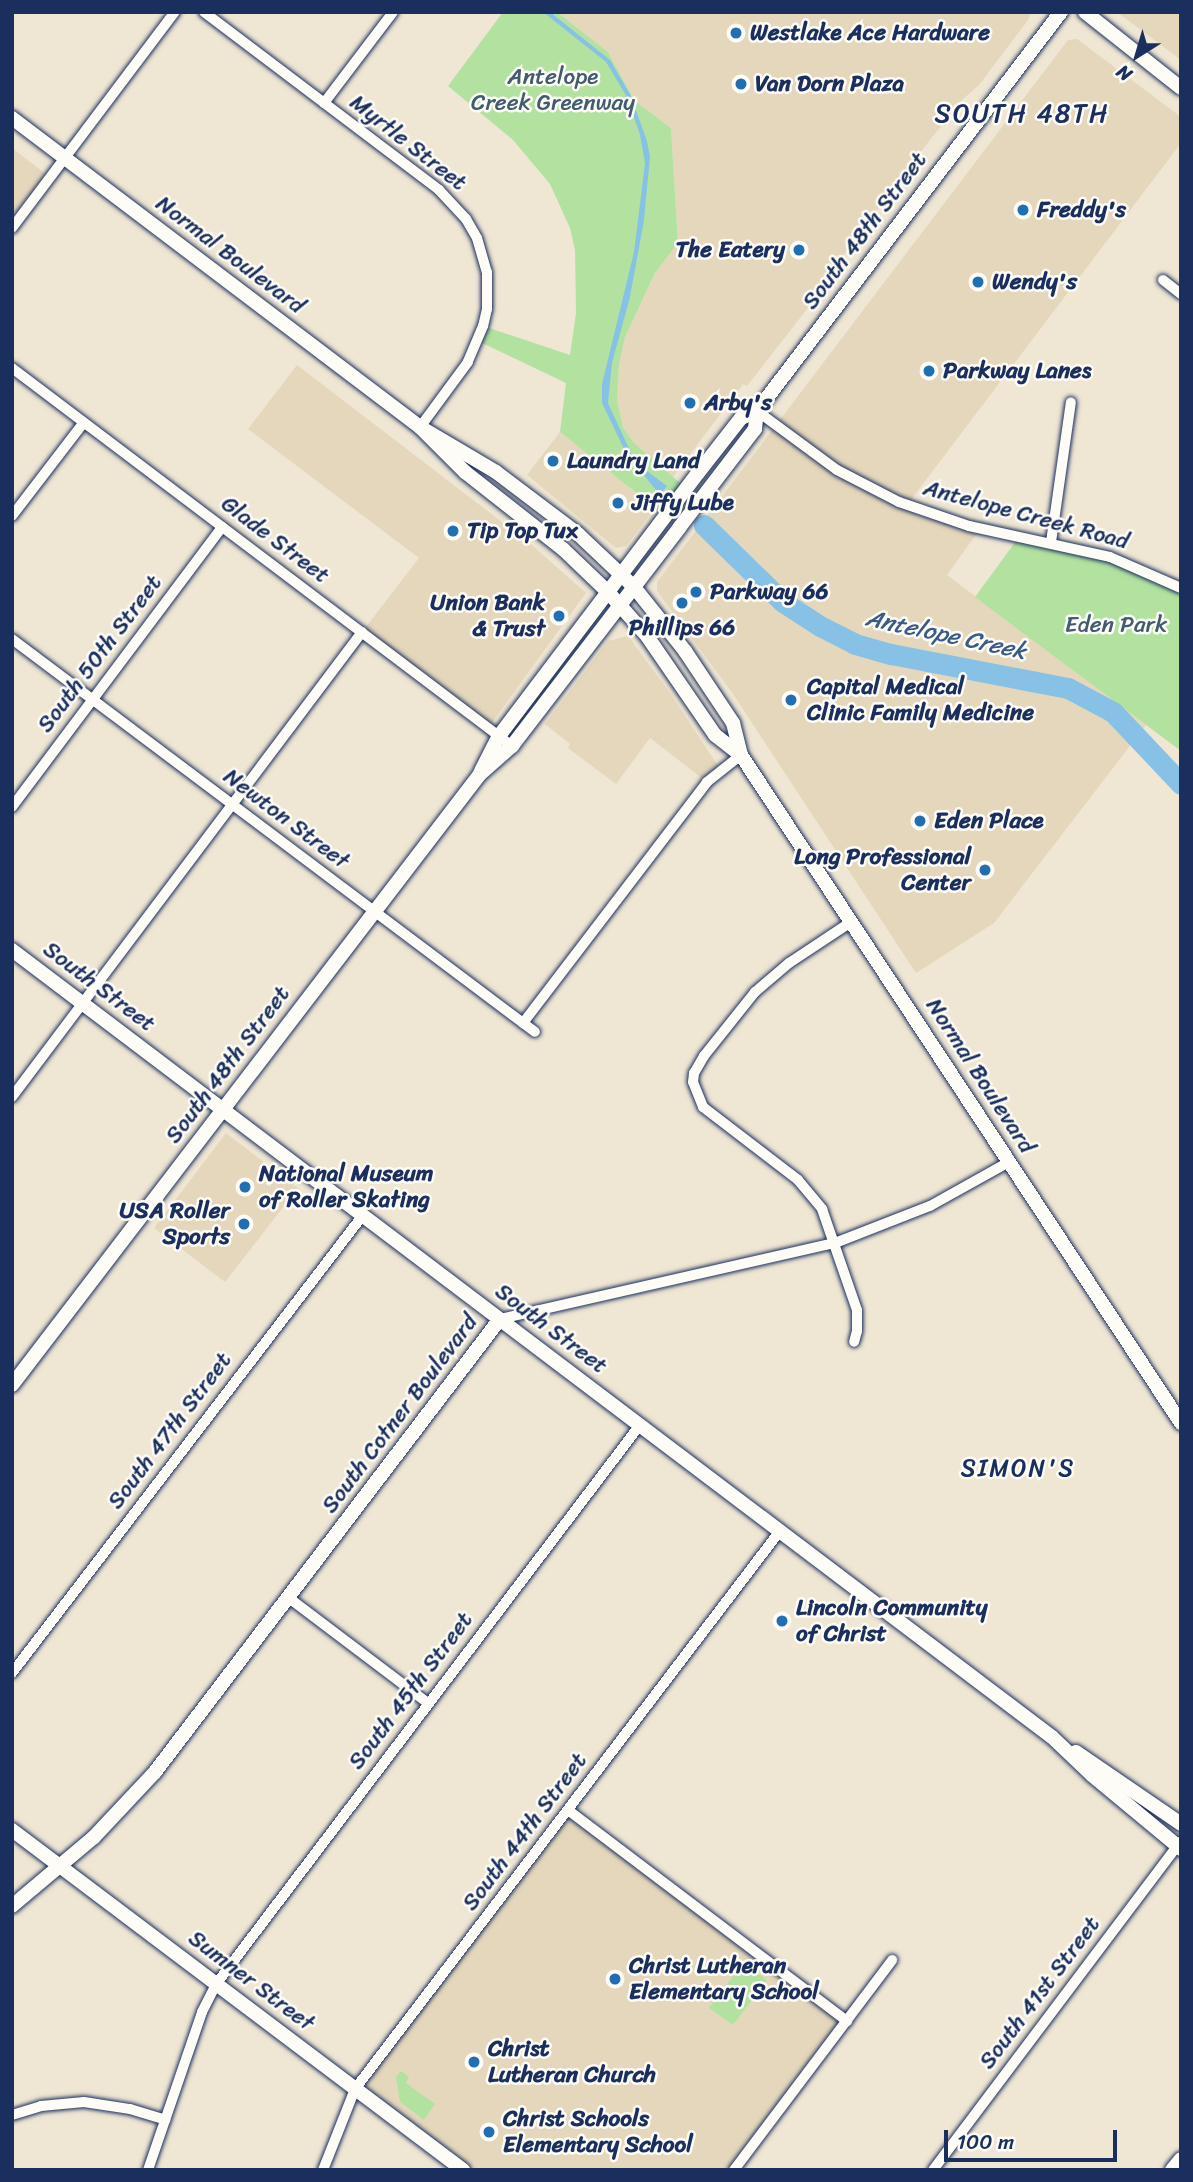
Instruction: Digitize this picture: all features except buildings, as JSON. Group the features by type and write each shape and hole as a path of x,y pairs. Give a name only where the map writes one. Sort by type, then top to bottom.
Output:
{"main road":[{"name":"South 48th Street","path":"480,774 499,736 621,574 741,418 757,411 1061,12"},
{"path":"1071,12 1087,15 1181,89"},
{"name":"Normal Boulevard","path":"12,118 420,427 478,460 540,504 621,574 685,651 727,713 737,732 741,755"},
{"name":"South 48th Street","path":"12,1385 480,774 512,746 755,429 757,411"},
{"name":"Normal Boulevard","path":"420,427 464,472 563,548 620,604 663,658 715,735 741,755 1181,1423"},
{"name":"South Street","path":"12,950 1062,1745 1100,1783 1180,1845"},
{"name":"South Cotner Boulevard","path":"12,1906 61,1867 115,1816 155,1772 500,1319"},
{"name":"South Street","path":"1062,1745 1088,1759 1181,1824"},
{"name":"Sumner Street","path":"12,1830 463,2170"},
{"path":"1172,2170 1181,2159"}],"street":[{"path":"12,228 175,12"},
{"name":"Myrtle Street","path":"204,12 453,202 466,219 484,255 489,290 483,326 468,362 420,427"},
{"path":"324,103 393,12"},
{"path":"1163,280 1181,294"},
{"name":"Glade Street","path":"12,368 512,746"},
{"path":"1051,542 1071,402"},
{"name":"Antelope Creek Road","path":"757,411 837,470 899,502 968,526 1110,557 1179,584"},
{"path":"12,516 84,422"},
{"name":"South 50th Street","path":"12,807 222,527"},
{"path":"12,1097 362,632"},
{"name":"Newton Street","path":"12,639 535,1032"},
{"path":"523,1023 707,782 741,755"},
{"path":"851,922 789,963 755,992 704,1056 694,1073 693,1082 697,1097 708,1111 811,1193 826,1216 858,1312 854,1342"},
{"name":"South Cotner Boulevard","path":"500,1319 835,1243 930,1206 1009,1162"},
{"name":"South 47th Street","path":"12,1674 363,1215"},
{"name":"South 45th Street","path":"148,2170 202,2012 216,1983 640,1425"},
{"name":"South 44th Street","path":"323,2170 355,2089 780,1531"},
{"path":"289,1598 428,1703"},
{"path":"568,1810 847,2021"},
{"name":"South 41st Street","path":"933,2170 1180,1845"},
{"path":"734,2170 892,1960"},
{"path":"12,2115 41,2106 84,2102 130,2109 165,2120"}],"shaded area":[{"name":"Van Dorn Plaza","path":"557,12 1031,12 1028,20 979,85 963,99 929,141 843,256 846,259 747,386 743,384 673,477 634,443 623,427 617,400 619,365 625,337 655,273 678,243 671,128 634,100 608,52"},
{"path":"1117,12 1181,12 1181,60"},
{"path":"1077,39 1181,117 1181,143 907,505 980,529 947,575 1146,725 994,923 916,973 733,694 657,591 657,582 1068,40"},
{"path":"12,148 51,178 12,228"},
{"path":"297,365 532,545 586,593 488,728 362,632 419,558 248,429"},
{"path":"560,432 655,508 626,546 616,548 527,475"},
{"path":"628,636 670,693 720,769 707,782 650,738 616,784 568,748 570,744 545,724 608,641"},
{"path":"226,1133 298,1188 225,1282 154,1228"},
{"name":"Christ Lutheran Elementary School","path":"568,1810 847,2021 734,2170 463,2170 355,2089"}],"green space":[{"name":"Antelope Creek Greenway","path":"503,12 557,12 608,52 634,100 671,128 678,243 655,273 625,337 619,365 617,400 623,427 634,443 686,488 665,516 560,432 566,383 478,341 483,326 570,355 576,313 575,250 570,228 550,184 513,140 448,86"},
{"name":"Eden Park","path":"1019,537 1078,548 1181,588 1181,751 975,597"},
{"path":"743,1963 767,1980 733,2025 709,2008"},
{"path":"401,2071 409,2077 406,2083 435,2104 424,2120 400,2102 396,2077"}],"water":[{"path":"543,12 550,12 610,60 630,94 647,141 650,157 644,220 630,297 612,363 608,403 632,455 640,466 667,486 660,495 626,453 602,403 602,384 634,252 645,163 640,135 627,97 606,62"}],"waterway":[{"name":"Antelope Creek","path":"704,525 783,602 820,626 855,644 891,654 1068,688 1113,712 1181,784"}],"place":[{"name":"Westlake Ace Hardware","path":"736,33"},
{"name":"Van Dorn Plaza","path":"741,84"},
{"name":"Freddy's","path":"1023,210"},
{"name":"The Eatery","path":"799,250"},
{"name":"Wendy's","path":"978,282"},
{"name":"Parkway Lanes","path":"929,371"},
{"name":"Arby's","path":"690,403"},
{"name":"Laundry Land","path":"553,461"},
{"name":"Jiffy Lube","path":"618,503"},
{"name":"Tip Top Tux","path":"453,531"},
{"name":"Parkway 66","path":"696,592"},
{"name":"Phillips 66","path":"682,603"},
{"name":"Union Bank & Trust","path":"559,616"},
{"name":"Capital Medical Clinic Family Medicine","path":"791,700"},
{"name":"Eden Place","path":"920,821"},
{"name":"Long Professional Center","path":"985,870"},
{"name":"National Museum of Roller Skating","path":"245,1187"},
{"name":"USA Roller Sports","path":"244,1224"},
{"name":"Lincoln Community of Christ","path":"782,1621"},
{"name":"Christ Lutheran Elementary School","path":"615,1979"},
{"name":"Christ Lutheran Church","path":"474,2062"},
{"name":"Christ Schools Elementary School","path":"489,2132"}],"district":[{"name":"SOUTH 48TH","path":"1022,114"},
{"name":"SIMON'S","path":"1018,1469"}]}
